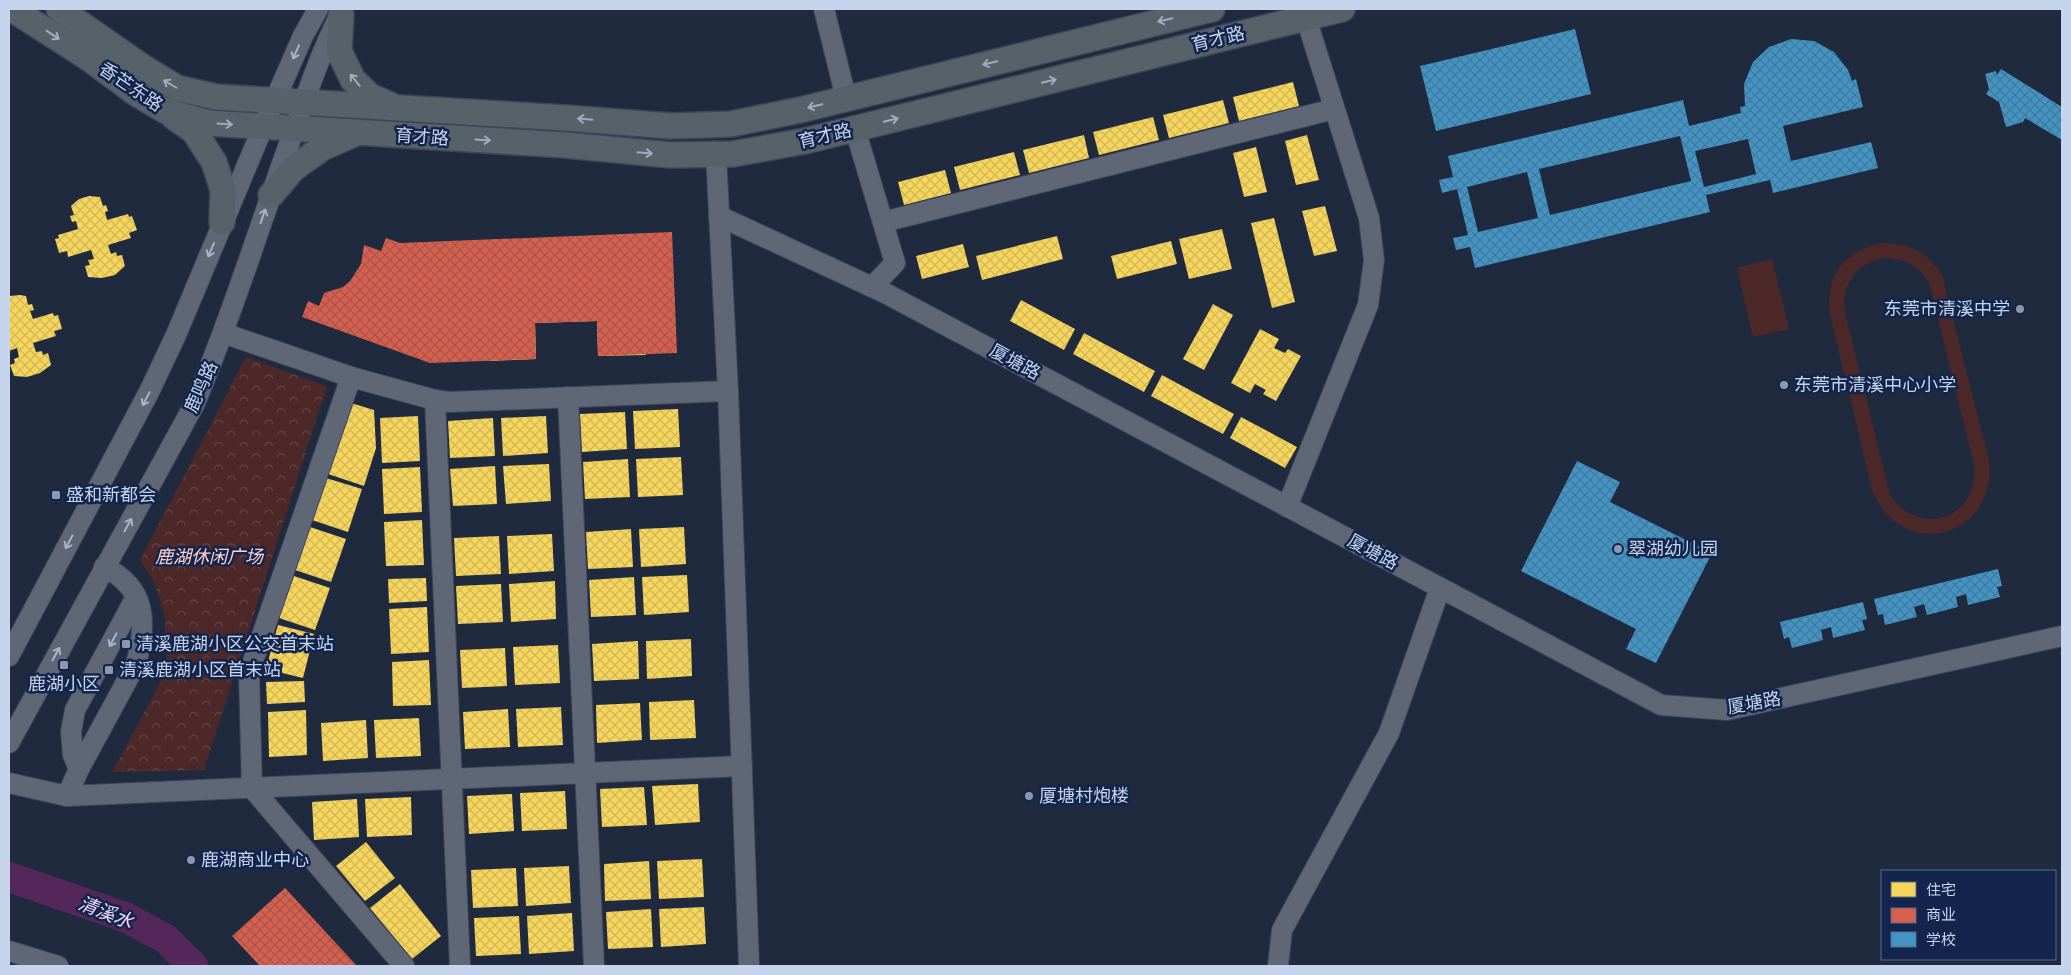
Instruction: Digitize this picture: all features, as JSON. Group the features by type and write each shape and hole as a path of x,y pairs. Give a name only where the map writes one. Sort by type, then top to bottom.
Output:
{"main road":[{"name":"香芒东路","path":"12,9 90,59 137,94 166,111 209,123 294,128"},
{"name":"香芒东路","path":"58,9 144,68 178,88 216,98 304,102"},
{"name":"育才路","path":"294,128 670,155 733,154 805,141 1342,9"},
{"name":"育才路","path":"304,102 671,126 731,124 846,98 1198,10"},
{"path":"334,11 338,51 353,80 370,96 395,108"},
{"path":"166,111 194,131 214,162 223,190 222,222"},
{"path":"271,195 294,168 322,148 357,133"}],"street":[{"path":"824,9 846,98"},
{"path":"9,656 150,390 176,334 222,222 303,36 334,11"},
{"name":"鹿鸣路","path":"9,743 194,405 223,333 325,44 334,11"},
{"path":"1287,507 1368,305 1374,260 1369,218 1306,18"},
{"path":"883,222 1334,108"},
{"path":"855,128 895,263 872,287"},
{"path":"716,154 728,391 750,966"},
{"name":"厦塘路","path":"719,216 872,287 1661,705 1727,710 2062,636"},
{"path":"223,333 351,377 435,400 449,402 728,391"},
{"path":"351,377 249,673 252,788 404,966"},
{"path":"568,397 594,966"},
{"path":"435,400 460,966"},
{"path":"67,796 79,769 136,664 141,645 144,618 132,587 120,574 104,567"},
{"path":"1278,966 1282,930 1389,733 1440,588"},
{"path":"79,769 74,755 72,732 74,710 136,597"},
{"path":"9,783 67,796 742,766"},
{"path":"9,951 58,966"}],"green space":[{"path":"1882,243 1892,243 1909,247 1930,260 1942,275 1989,461 1988,488 1978,509 1963,524 1944,532 1923,533 1903,527 1885,512 1872,489 1830,315 1829,301 1834,277 1840,268 1847,259 1868,247","holes":["1891,258 1904,261 1915,267 1929,282 1974,464 1974,482 1968,498 1958,509 1946,516 1932,519 1917,517 1903,509 1890,495 1845,313 1845,293 1852,277 1858,270 1873,261"]},
{"path":"1772,259 1789,329 1753,337 1737,268"},
{"name":"鹿湖休闲广场","path":"246,357 327,386 204,770 112,772 167,670 165,618 155,584 140,560"}],"building: 住宅":[{"path":"1293,82 1299,106 1239,121 1233,97"},
{"path":"1223,100 1229,123 1169,138 1163,115"},
{"path":"1153,117 1159,140 1099,155 1093,132"},
{"path":"1084,135 1089,158 1029,173 1023,150"},
{"path":"1307,135 1319,180 1296,185 1285,141"},
{"path":"1256,147 1267,192 1244,197 1233,153"},
{"path":"1014,152 1020,175 960,190 954,167"},
{"path":"945,170 951,193 904,205 898,182"},
{"path":"89,196 100,197 103,206 106,205 108,211 105,212 107,220 128,214 129,217 132,216 137,230 129,233 131,238 108,245 111,254 116,252 117,256 122,255 125,266 115,275 102,278 88,277 85,266 90,265 88,260 94,259 91,250 68,257 67,251 59,253 55,239 59,238 58,235 78,229 76,221 72,222 70,216 74,215 71,206 79,199"},
{"path":"1325,206 1337,251 1314,256 1302,211"},
{"path":"1274,218 1295,302 1272,308 1251,223"},
{"path":"1222,229 1232,269 1189,279 1179,239"},
{"path":"1057,236 1063,259 982,280 976,256"},
{"path":"1171,241 1177,264 1117,279 1111,256"},
{"path":"963,244 969,267 922,279 916,256"},
{"path":"642,261 643,293 674,292 675,318 644,319 646,355 598,356 597,321 535,323 536,359 489,361 488,325 456,326 455,301 486,300 485,267 532,265 534,298 565,297 596,295 595,263"},
{"path":"9,296 26,296 28,305 32,304 34,310 30,311 33,319 53,313 54,316 58,315 62,329 54,331 56,336 33,343 36,352 42,351 43,355 48,353 51,365 40,373 27,377 14,376 10,365 15,363 14,359 19,357 17,348 9,351"},
{"path":"1021,300 1075,329 1064,350 1010,321"},
{"path":"1213,304 1233,315 1204,370 1183,359"},
{"path":"1260,329 1279,339 1274,348 1285,353 1288,349 1301,356 1276,401 1263,394 1266,390 1255,384 1250,393 1231,383"},
{"path":"1084,333 1155,371 1144,392 1073,354"},
{"path":"1162,375 1234,414 1223,434 1151,396"},
{"path":"351,403 374,410 376,448 364,486 328,474"},
{"path":"678,409 680,447 635,449 633,411"},
{"path":"625,412 627,449 582,452 580,414"},
{"path":"418,416 420,461 382,463 380,418"},
{"path":"546,416 548,453 503,456 501,418"},
{"path":"1241,417 1297,447 1285,468 1230,438"},
{"path":"493,418 495,456 450,458 448,421"},
{"path":"681,457 683,495 638,497 636,459"},
{"path":"628,459 630,497 585,499 583,462"},
{"path":"549,464 551,501 506,504 503,466"},
{"path":"495,466 497,504 453,506 450,469"},
{"path":"420,467 422,512 384,514 382,469"},
{"path":"326,478 362,489 348,532 312,520"},
{"path":"422,520 424,565 386,566 384,522"},
{"path":"310,527 346,539 331,582 295,570"},
{"path":"684,527 686,564 641,567 639,529"},
{"path":"631,529 633,567 588,569 586,532"},
{"path":"552,534 554,571 509,574 507,536"},
{"path":"499,536 501,574 456,576 454,538"},
{"path":"687,575 689,612 644,615 642,577"},
{"path":"294,576 330,588 315,630 279,618"},
{"path":"634,577 636,615 591,617 589,580"},
{"path":"426,578 427,601 389,603 388,579"},
{"path":"555,581 556,619 511,622 509,584"},
{"path":"501,584 503,622 458,624 456,586"},
{"path":"427,607 429,652 391,654 389,609"},
{"path":"278,625 314,634 303,678 266,669"},
{"path":"691,639 692,676 647,679 646,641"},
{"path":"638,641 639,679 594,681 592,644"},
{"path":"558,645 560,683 515,685 513,647"},
{"path":"505,648 507,686 462,688 460,650"},
{"path":"429,660 431,705 393,706 392,662"},
{"path":"304,681 305,702 267,704 266,682"},
{"path":"694,700 696,738 650,740 649,702"},
{"path":"640,703 642,740 597,743 596,705"},
{"path":"561,707 563,745 518,747 516,709"},
{"path":"508,709 510,747 465,749 463,712"},
{"path":"306,710 307,755 269,757 268,712"},
{"path":"419,718 421,756 376,758 374,720"},
{"path":"366,720 368,758 323,761 321,723"},
{"path":"698,784 700,822 655,825 652,786"},
{"path":"644,787 647,825 602,827 600,789"},
{"path":"565,791 567,829 522,831 520,793"},
{"path":"512,794 514,831 469,834 467,796"},
{"path":"411,797 412,835 367,837 365,799"},
{"path":"357,799 359,837 314,840 312,802"},
{"path":"366,842 395,878 365,901 336,866"},
{"path":"702,859 704,897 659,899 657,861"},
{"path":"649,861 651,899 605,901 604,864"},
{"path":"569,866 571,903 526,906 524,868"},
{"path":"516,868 518,906 473,908 471,870"},
{"path":"400,884 441,936 412,959 370,908"},
{"path":"704,907 706,944 661,947 659,909"},
{"path":"651,909 653,947 608,949 606,912"},
{"path":"572,913 574,951 529,954 527,916"},
{"path":"519,916 521,954 476,956 474,918"}],"building: 商业":[{"path":"672,232 677,353 598,356 597,321 535,323 536,359 430,363 302,317 308,301 319,306 324,293 343,287 350,281 361,264 364,245 381,251 386,238 400,243"},
{"path":"285,888 357,966 260,966 232,936"}],"building: 学校":[{"path":"1575,29 1591,94 1436,131 1420,66"},
{"path":"1791,39 1814,41 1834,52 1848,70 1852,81 1856,79 1863,107 1783,126 1791,161 1871,142 1878,168 1773,193 1770,180 1706,195 1710,212 1475,268 1470,247 1456,250 1453,238 1468,235 1457,189 1442,193 1439,180 1453,177 1448,156 1683,100 1689,126 1741,113 1740,107 1745,106 1744,84 1753,62 1769,47","holes":["1680,136 1691,181 1550,215 1539,169","1748,139 1756,174 1704,187 1695,151","1527,172 1538,218 1478,232 1467,187"]},
{"path":"2001,69 2062,107 2062,140 2025,118 2023,122 2006,127 1999,102 1986,94 1989,89 1985,74 1996,71 1997,75"},
{"path":"1577,461 1620,482 1610,502 1712,553 1656,663 1626,649 1636,629 1521,571"},
{"path":"1998,569 2002,586 1997,587 2000,597 1968,605 1966,594 1956,597 1958,607 1927,615 1924,604 1914,607 1917,617 1885,625 1883,614 1878,615 1874,599"},
{"path":"1863,602 1867,619 1862,620 1865,630 1833,638 1831,627 1821,630 1823,640 1792,648 1789,637 1784,639 1780,622"}],"waterway":[{"name":"清溪水","path":"9,877 125,917 166,939 193,966"}],"place":[{"name":"东莞市清溪中学","path":"2020,309"},
{"name":"东莞市清溪中心小学","path":"1784,385"},
{"name":"盛和新都会","path":"56,495"},
{"name":"翠湖幼儿园","path":"1618,549"},
{"name":"清溪鹿湖小区公交首末站","path":"126,644"},
{"name":"鹿湖小区","path":"64,665"},
{"name":"清溪鹿湖小区首末站","path":"109,670"},
{"name":"厦塘村炮楼","path":"1029,796"},
{"name":"鹿湖商业中心","path":"191,860"}]}
